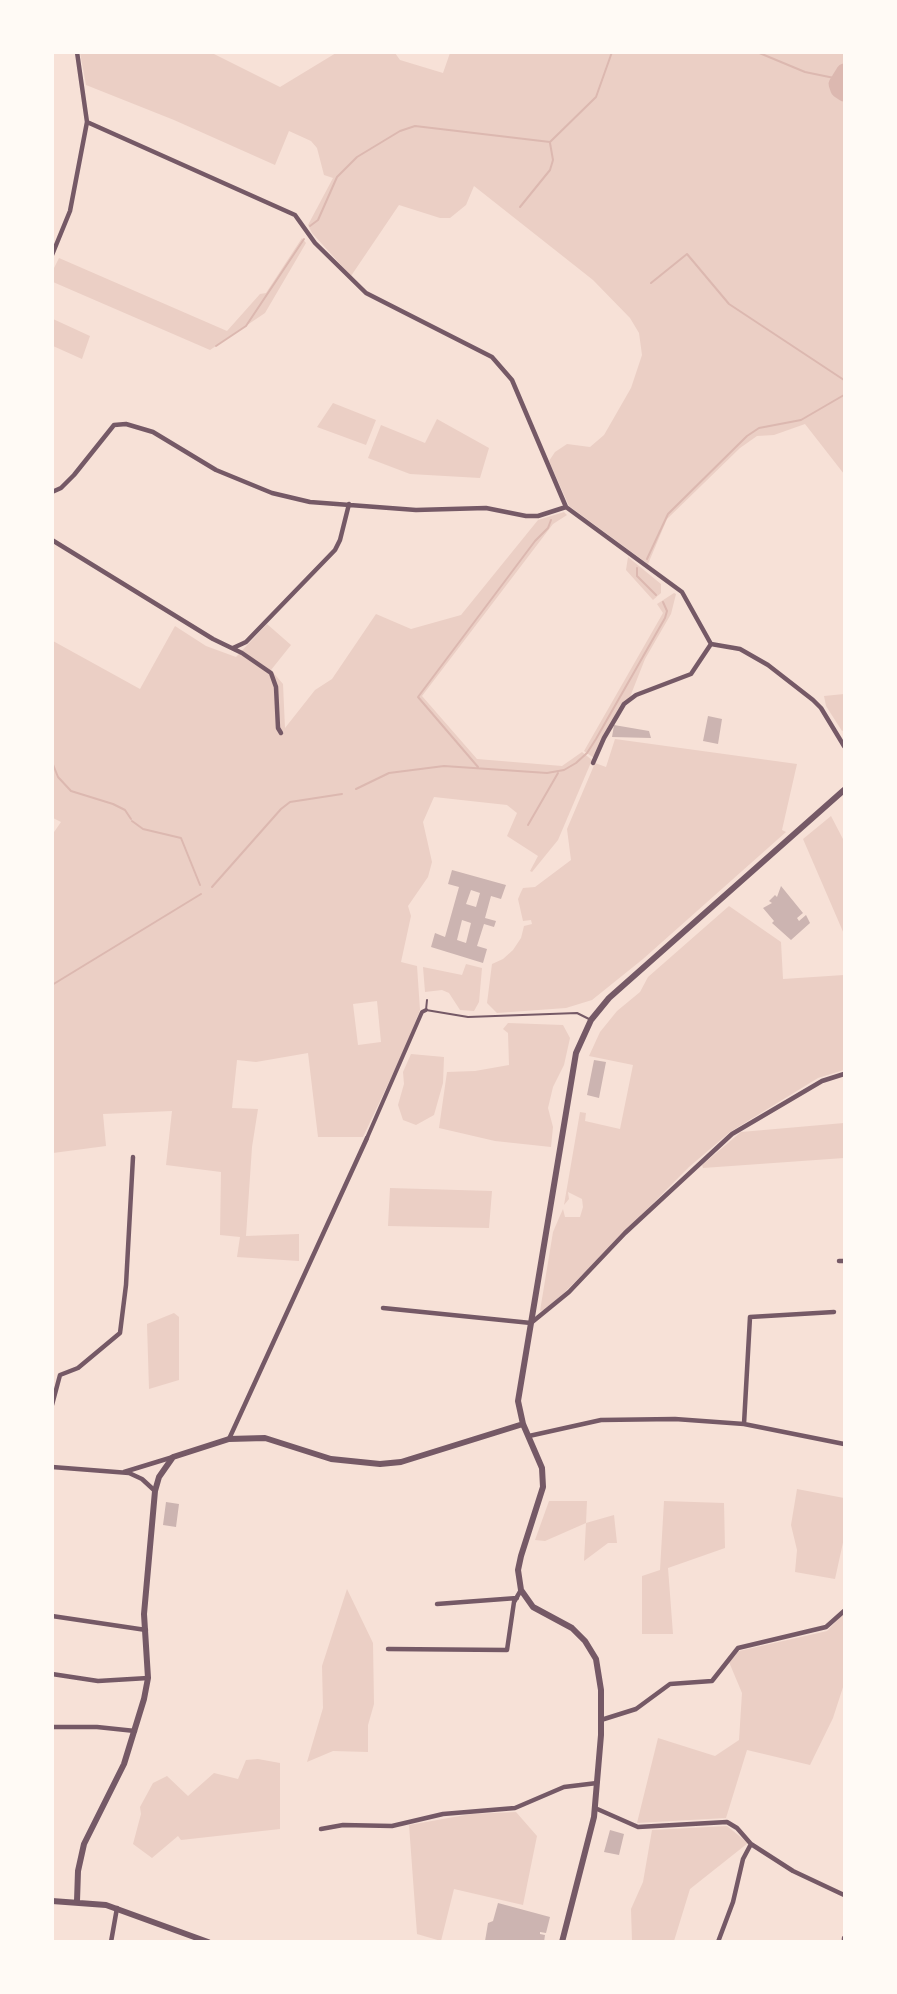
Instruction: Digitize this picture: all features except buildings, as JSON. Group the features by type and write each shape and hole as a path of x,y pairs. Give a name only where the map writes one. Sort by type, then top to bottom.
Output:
{"street":[{"path":"52,255 70,211 87,122 77,52"},
{"path":"87,122 296,214 315,243 366,293 492,357 512,380 521,398 566,507 682,592 711,644"},
{"path":"52,492 68,482 114,425 126,424 153,432 216,470 272,493 310,502 416,510 486,508 526,516 538,516 566,507"},
{"path":"233,648 246,642 335,550 344,531 349,504"},
{"path":"52,540 271,673 276,687 278,728 281,734"},
{"path":"711,644 740,649 768,665 821,708 844,746"},
{"path":"593,763 624,704 636,695 691,674 711,644"},
{"path":"388,1649 507,1650 520,1590 518,1570 521,1556 543,1487 542,1468 523,1424 518,1401 573,1062 581,1038 591,1020 609,998 844,790"},
{"path":"228,1439 367,1138 422,1012 426,1010"},
{"path":"383,1308 531,1323 569,1292 631,1228 732,1134 822,1081 844,1074"},
{"path":"52,1405 60,1375 78,1368 120,1333 126,1285 133,1157"},
{"path":"744,1424 750,1317 834,1311"},
{"path":"529,1436 601,1420 676,1419 744,1424 844,1444"},
{"path":"123,1472 228,1439 265,1438 331,1459 380,1464 400,1462 523,1424"},
{"path":"77,1901 78,1871 84,1844 124,1764 148,1678 144,1614 155,1491 159,1477 173,1457"},
{"path":"52,1467 123,1472 142,1479 155,1491"},
{"path":"520,1590 533,1607 572,1628 585,1641 596,1659 601,1690 595,1808 562,1941"},
{"path":"438,1604 517,1598"},
{"path":"601,1720 636,1709 670,1684 712,1681 738,1648 826,1627 844,1611"},
{"path":"52,1616 146,1630"},
{"path":"52,1674 98,1681 148,1678"},
{"path":"52,1727 135,1731"},
{"path":"321,1830 343,1825 392,1826 443,1814 515,1808 564,1786 597,1783"},
{"path":"595,1808 638,1827 727,1822 737,1828 752,1845 812,1882 844,1894"},
{"path":"718,1941 733,1902 743,1859 752,1845"},
{"path":"52,1901 77,1901 117,1908 208,1941"},
{"path":"111,1941 117,1908"}],"lane":[{"path":"427,1000 426,1010 486,1017 577,1013 591,1020"}],"shaded area":[{"path":"80,53 212,53 280,87 336,53 395,53 400,60 443,73 450,53 844,53 844,474 805,424 774,435 757,436 740,448 667,519 648,564 569,506 549,461 555,452 567,444 590,447 604,435 631,388 642,355 639,333 630,318 593,280 474,186 466,205 450,218 440,218 399,205 351,276 312,233 308,225 333,178 324,175 317,148 311,141 289,131 275,165 174,120 86,85"},
{"path":"302,238 306,243 265,313 210,350 53,282 53,270 59,258 227,331 260,294 266,293"},
{"path":"53,319 90,336 82,359 53,346"},
{"path":"333,403 376,420 366,445 317,427"},
{"path":"437,419 489,448 480,478 410,474 368,458 381,425 425,443"},
{"path":"564,512 567,515 553,524 422,696 477,759 562,766 582,752 592,760 558,840 532,872 530,871 538,856 507,836 517,813 507,805 434,797 423,822 432,862 428,877 408,906 411,916 401,962 417,966 420,1010 406,1046 363,1137 318,1137 308,1053 256,1062 237,1060 232,1108 258,1109 252,1147 246,1236 299,1234 299,1261 237,1257 240,1237 220,1235 221,1172 166,1165 172,1111 103,1114 106,1146 53,1153 52,835 61,822 53,818 53,641 140,689 175,626 206,646 236,657 267,624 291,645 271,670 283,684 285,728 315,690 332,679 376,614 411,629 461,615 538,520","holes":["377,1001 381,1042 358,1045 353,1004"]},
{"path":"628,557 661,584 661,593 653,600 626,570"},
{"path":"674,593 676,594 671,614 645,659 630,697 620,706 594,758 584,751 663,613 657,604"},
{"path":"844,694 844,730 842,731 826,706 824,696"},
{"path":"615,739 797,764 782,830 786,832 643,959 592,1000 566,1008 497,1013 487,1003 492,964 503,959 513,950 521,938 524,926 532,924 531,920 523,921 518,899 521,892 523,888 535,887 571,860 567,829 595,763 606,767"},
{"path":"831,816 844,841 844,934 803,839"},
{"path":"729,906 781,942 783,979 844,975 844,1070 818,1078 730,1132 689,1167 565,1292 540,1311 553,1232 563,1209 565,1217 580,1217 583,1207 582,1199 568,1192 569,1199 564,1205 580,1112 586,1113 585,1121 620,1129 633,1065 589,1056 600,1032 617,1011 640,992 648,977"},
{"path":"466,964 482,968 479,1002 474,1011 460,1010 449,993 442,990 425,992 423,967 462,975"},
{"path":"508,1023 563,1025 570,1038 564,1065 553,1087 548,1108 553,1127 551,1147 495,1141 439,1128 447,1072 475,1071 509,1065 508,1033 503,1029"},
{"path":"411,1054 444,1057 443,1083 434,1115 416,1125 403,1120 398,1105 404,1084 403,1072"},
{"path":"844,1123 844,1158 703,1168 702,1165 741,1132"},
{"path":"390,1188 492,1191 489,1228 388,1226"},
{"path":"174,1313 179,1317 179,1380 149,1389 147,1324"},
{"path":"797,1489 844,1498 844,1538 835,1579 795,1572 797,1550 791,1525"},
{"path":"549,1501 587,1501 586,1523 545,1541 535,1540"},
{"path":"664,1501 724,1503 725,1548 668,1568 673,1634 642,1634 642,1576 660,1570"},
{"path":"614,1515 617,1543 608,1543 584,1561 586,1523"},
{"path":"347,1589 373,1643 374,1704 368,1725 368,1752 333,1751 307,1762 323,1708 322,1666"},
{"path":"844,1613 844,1684 833,1718 810,1765 747,1750 726,1818 637,1823 658,1738 715,1756 739,1740 742,1693 729,1662 739,1651 827,1631"},
{"path":"258,1759 280,1763 280,1829 181,1840 178,1836 152,1858 133,1844 141,1814 140,1807 153,1783 167,1776 188,1796 214,1773 238,1779 246,1760"},
{"path":"516,1812 537,1836 523,1905 454,1889 441,1941 417,1934 409,1825 471,1814"},
{"path":"727,1826 748,1843 690,1889 674,1941 632,1941 631,1909 643,1882 652,1830"}],"waterway":[{"path":"310,226 318,220 337,177 357,157 400,131 415,126 550,142 596,97 612,52"},
{"path":"757,52 805,72 839,79"},
{"path":"844,71 836,84 838,90 844,94"},
{"path":"520,207 550,170 553,160 550,143"},
{"path":"216,346 246,326 304,239"},
{"path":"651,283 687,254 729,304 844,380"},
{"path":"647,559 668,514 747,436 759,428 801,420 844,395"},
{"path":"478,767 418,697 535,541 548,528 551,520"},
{"path":"637,568 637,576 656,595"},
{"path":"356,789 389,773 444,766 547,773 564,770 576,763 587,753 596,739 665,618 667,611 663,602"},
{"path":"52,762 58,777 71,791 113,804 125,810 131,819"},
{"path":"528,825 558,773"},
{"path":"212,887 281,809 290,802 342,794"},
{"path":"132,821 143,829 181,838 200,885"},
{"path":"52,985 201,894"}]}
